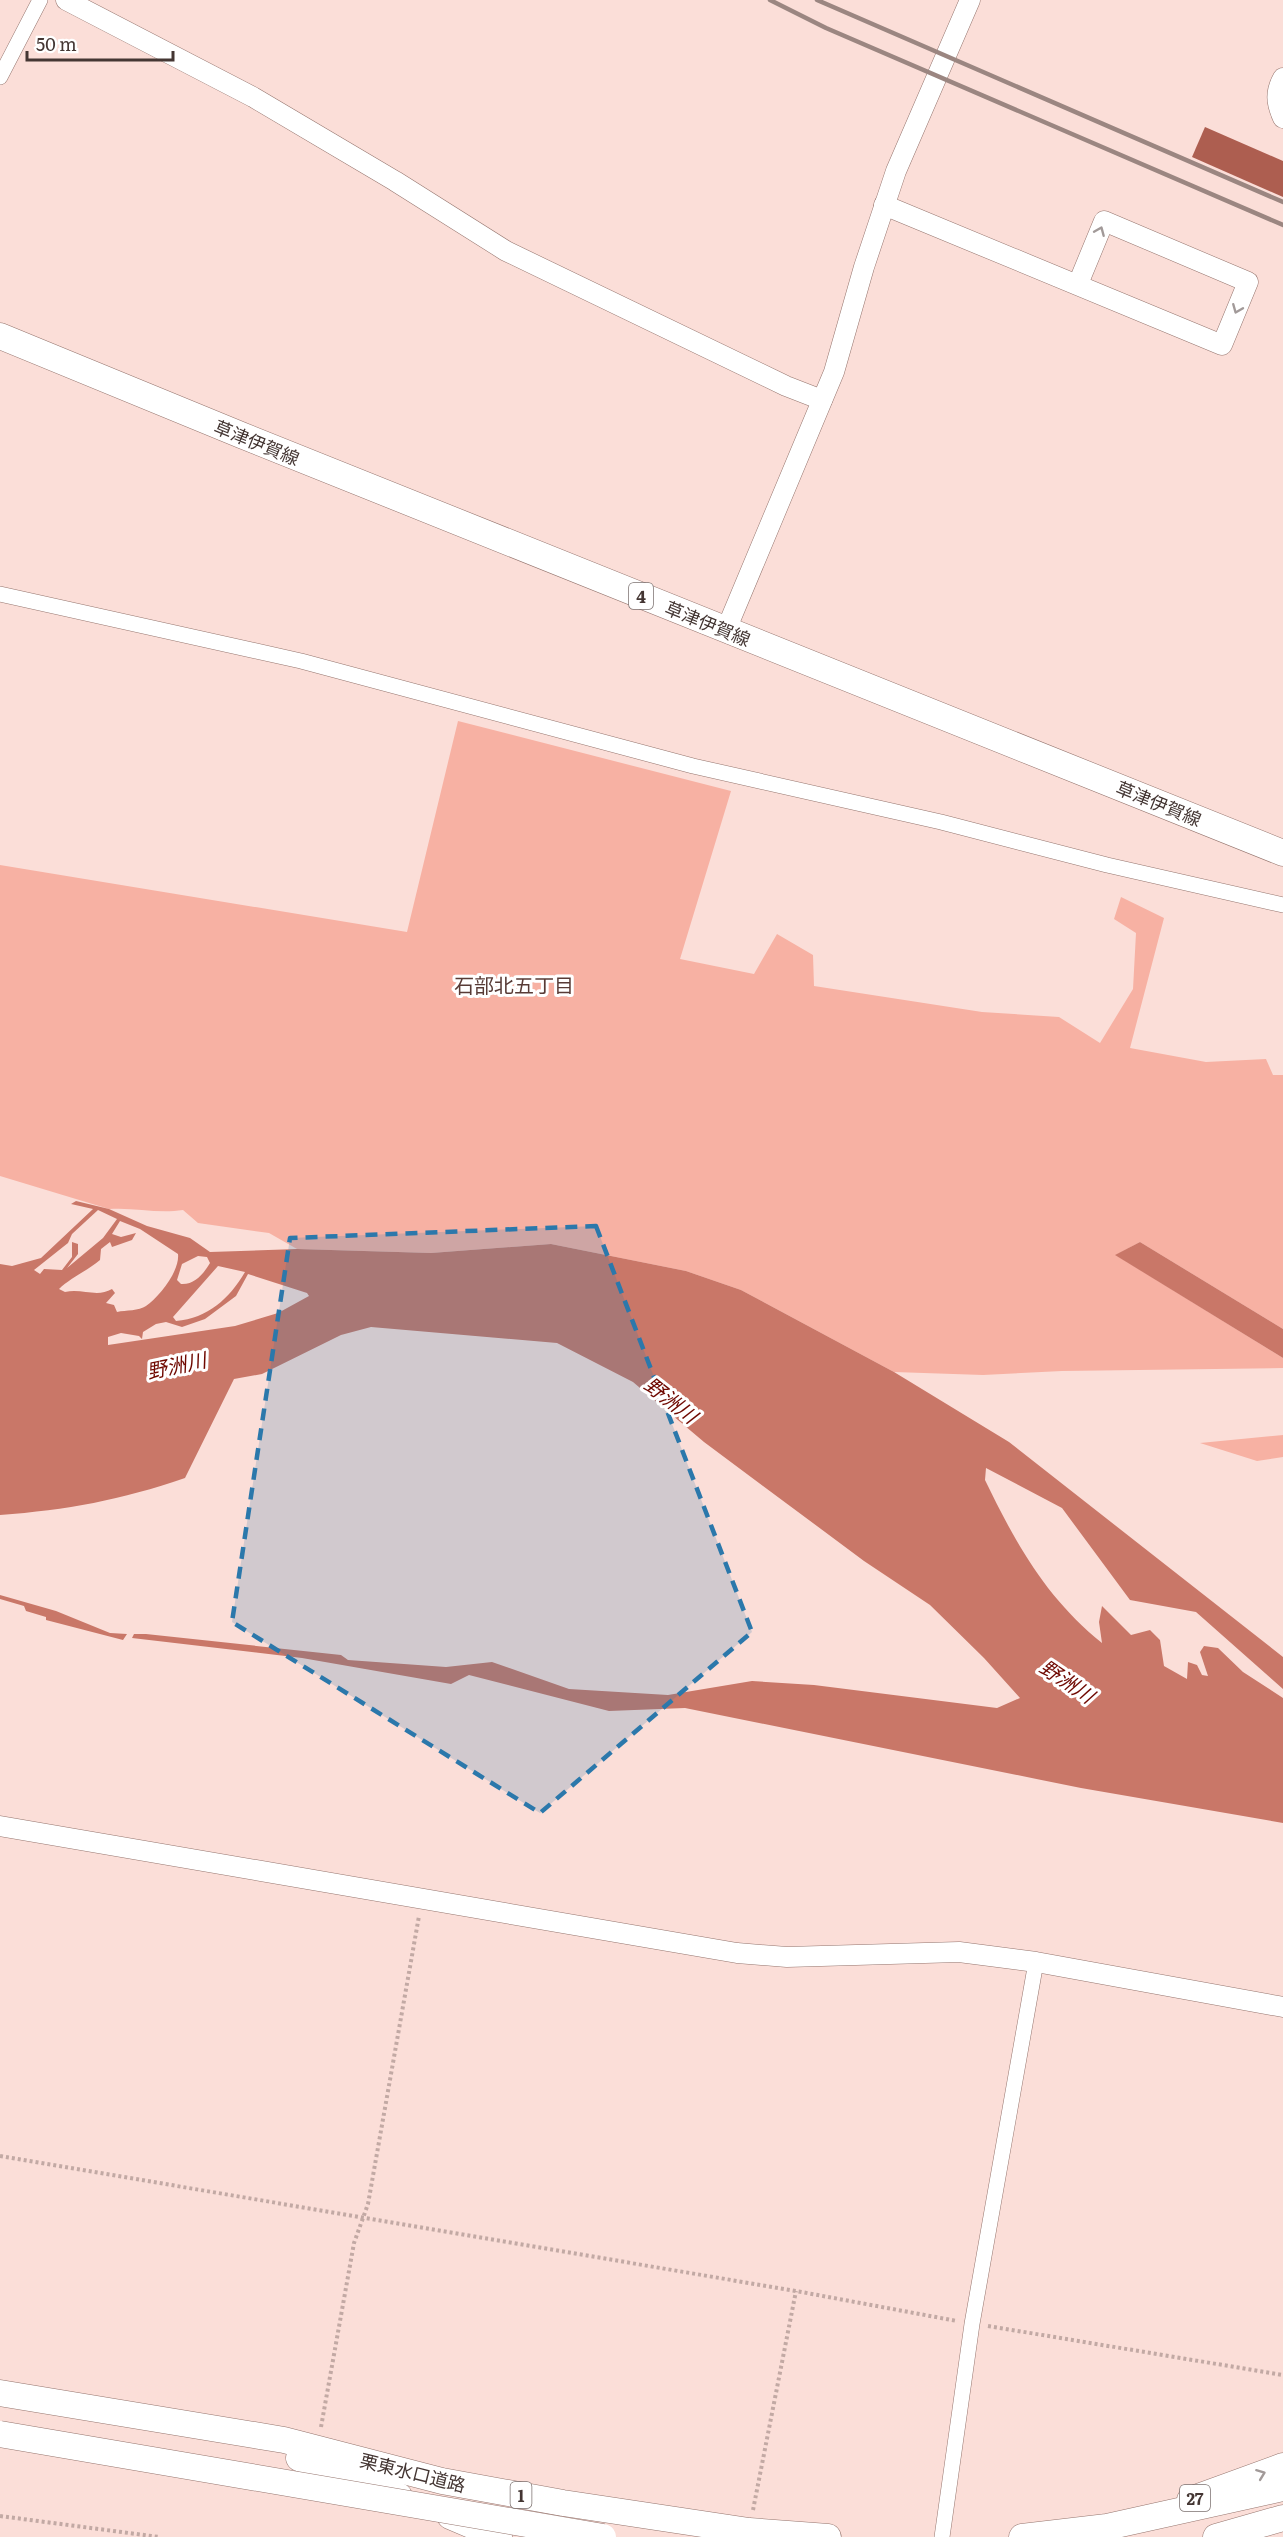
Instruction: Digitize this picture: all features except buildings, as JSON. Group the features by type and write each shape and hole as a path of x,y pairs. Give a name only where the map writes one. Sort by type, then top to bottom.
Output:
{"main road":[{"name":"草津伊賀線","path":"0,336 1283,853"},
{"name":"栗東水口道路","path":"0,2393 284,2440 453,2483 562,2503 748,2531 828,2537"},
{"name":"1","path":"219,2431 283,2452 499,2537"},
{"name":"栗東水口道路","path":"0,2434 603,2537"},
{"name":"27","path":"1107,2527 1283,2466"},
{"path":"1022,2537 1107,2527 1283,2488"},
{"path":"1216,2537 1283,2518"}],"street":[{"path":"0,77 40,0"},
{"path":"66,0 253,97 395,181 506,251 754,371 822,399"},
{"path":"726,630 834,372 884,206 905,151 970,0"},
{"path":"1283,78 1277,88 1277,100 1283,118"},
{"path":"884,206 1222,345 1248,282 1104,221 1078,284"},
{"path":"0,594 301,661 693,766 941,822 1107,866 1283,905"},
{"path":"0,1826 737,1953 787,1958 959,1952 1036,1962 1283,2007"},
{"path":"942,2537 972,2324 1036,1962"}],"path":[{"path":"320,2433 354,2242 368,2204 422,1898"},
{"path":"0,2156 796,2291 972,2324 1283,2375"},
{"path":"748,2531 796,2291"},
{"path":"0,2516 159,2537"}],"highlighted area":[{"path":"596,1226 752,1632 540,1813 232,1622 290,1238"}],"shaded area":[{"path":"458,721 731,791 680,959 754,974 777,934 813,955 814,986 982,1012 1059,1017 1100,1043 1133,989 1136,933 1114,919 1121,897 1164,918 1130,1048 1206,1062 1266,1059 1273,1075 1283,1075 1283,1329 1140,1242 1116,1255 1283,1358 1283,1368 1062,1371 983,1375 894,1372 741,1290 686,1271 551,1244 431,1253 297,1249 269,1233 198,1223 183,1210 109,1209 0,1176 0,865 407,932"},
{"path":"1283,1435 1283,1457 1257,1461 1200,1443"}],"water":[{"name":"野洲川","path":"76,1201 109,1209 147,1226 190,1238 210,1252 297,1249 431,1253 551,1244 686,1271 741,1290 894,1372 1009,1442 1283,1657 1283,1689 1196,1612 1130,1600 1062,1508 986,1468 985,1480 1008,1526 1034,1569 1064,1608 1102,1643 1099,1622 1102,1606 1131,1635 1150,1630 1160,1640 1164,1666 1187,1679 1188,1662 1197,1665 1202,1675 1208,1676 1200,1652 1204,1646 1218,1648 1243,1672 1283,1698 1283,1823 1081,1788 685,1708 609,1711 469,1675 451,1684 302,1658 132,1638 134,1634 146,1634 341,1655 348,1660 446,1667 492,1662 569,1689 668,1695 752,1681 814,1685 997,1708 1020,1698 984,1658 930,1605 864,1561 704,1442 633,1382 557,1343 371,1327 341,1335 262,1374 234,1379 185,1478 94,1503 0,1515 0,1264 12,1266 41,1258 93,1209 71,1204","holes":["98,1210 117,1219 103,1238 67,1268 78,1254 78,1244 72,1242 72,1257 62,1270 44,1269 40,1274 34,1270 68,1243 72,1234","120,1221 140,1229 178,1254 176,1268 168,1283 143,1308 117,1312 114,1305 106,1303 115,1293 112,1289 101,1293 65,1292 59,1289 100,1260 101,1249 110,1242 112,1247 132,1240 136,1233 121,1237 112,1234","198,1256 207,1257 210,1263 202,1274 191,1283 186,1284 181,1284 177,1280 182,1264","218,1266 245,1272 232,1291 216,1306 198,1316 176,1321 173,1317","248,1274 307,1293 309,1296 278,1313 235,1326 108,1345 108,1337 121,1333 139,1336 142,1339 143,1332 156,1324 166,1322 182,1327 205,1319 236,1296"]},
{"path":"1140,1242 1283,1329 1283,1358 1115,1255"},
{"path":"0,1595 56,1611 110,1633 127,1634 123,1640 46,1620 46,1617 26,1611 24,1606 0,1599"}],"railway":[{"path":"770,0 826,28 1283,225"},
{"path":"817,0 1283,202"}],"district":[{"name":"石部北五丁目","path":"514,984"}]}
